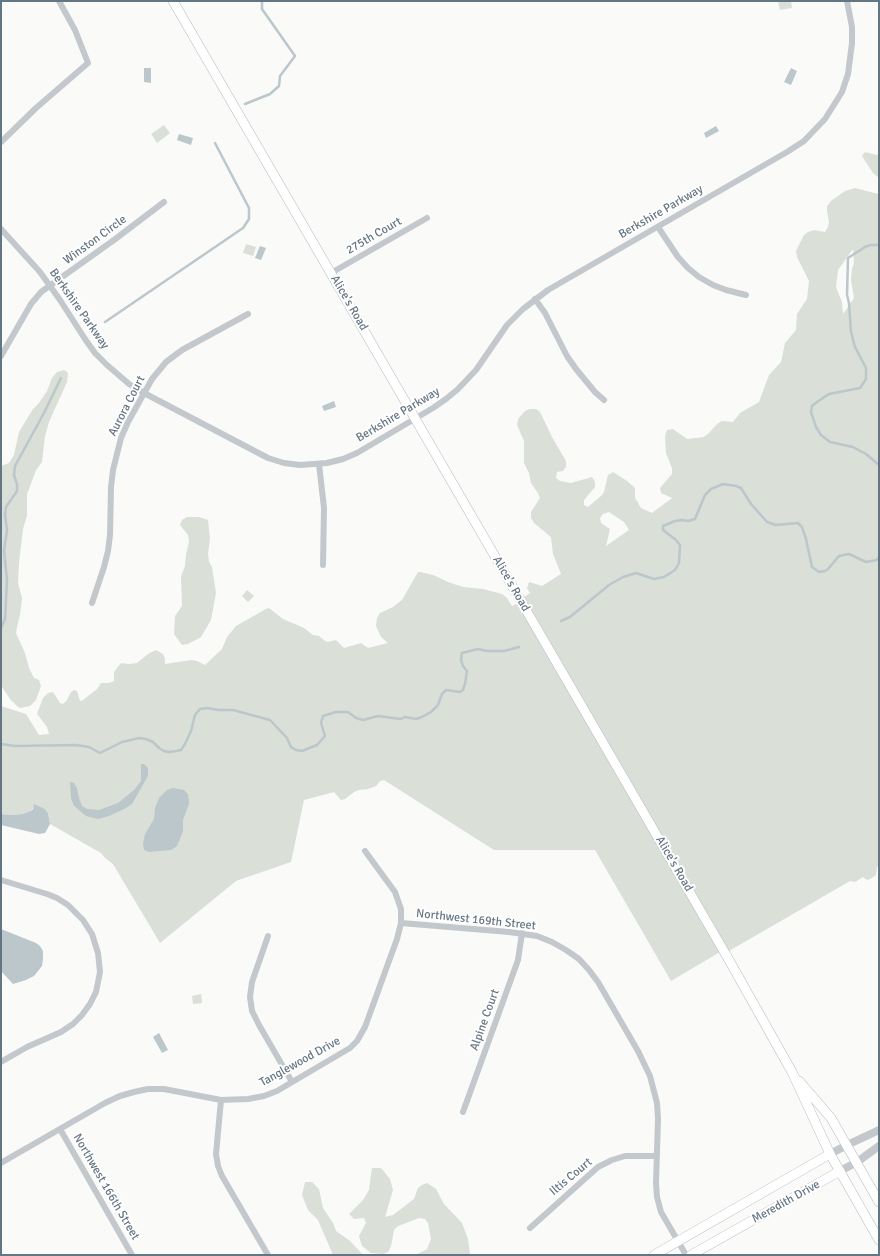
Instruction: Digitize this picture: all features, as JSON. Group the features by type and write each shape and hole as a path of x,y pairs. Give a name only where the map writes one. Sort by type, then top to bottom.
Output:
{"main road":[{"name":"Alice's Road","path":"173,1 729,960 792,1072 830,1154 879,1240"},
{"path":"792,1072 831,1118 879,1202"},
{"name":"Meredith Drive","path":"654,1255 830,1154"},
{"name":"Meredith Drive","path":"691,1255 840,1171"}],"street":[{"path":"1,142 36,108 88,63 75,30 59,1"},
{"name":"Berkshire Parkway","path":"1,229 30,260 50,285 85,340 120,377 144,393 268,458 284,463 300,465 319,464 343,459 357,453 446,399 476,370 507,326 535,299 548,290 804,141 825,119 842,92 848,74 851,59 852,27 847,1"},
{"name":"Winston Circle","path":"1,356 36,297 50,285 114,240 164,202"},
{"name":"275th Court","path":"331,273 427,218"},
{"path":"658,227 678,257 694,272 726,290 746,295"},
{"path":"535,299 545,313 567,356 595,392 604,400"},
{"name":"Aurora Court","path":"92,603 108,551 111,520 111,487 116,454 128,422 158,370 174,355 248,314"},
{"path":"319,464 324,508 323,565"},
{"path":"365,851 395,892 401,909 401,923"},
{"path":"1,880 47,894 68,905 83,920 96,943 100,972 96,992 90,1004 74,1024 61,1032 27,1047 1,1062"},
{"name":"Northwest 169th Street","path":"401,923 522,933 547,940 566,950 584,965 598,982 638,1051 650,1076 657,1103 658,1119 657,1197 661,1212 686,1255"},
{"name":"Tanglewood Drive","path":"1,1163 105,1103 134,1092 148,1089 164,1089 221,1100 248,1099 264,1096 277,1091 343,1053 350,1048 362,1034 397,939 401,923"},
{"name":"Alpine Court","path":"463,1112 518,960 522,933"},
{"path":"268,936 252,982 250,997 252,1011 292,1082"},
{"path":"221,1100 216,1138 218,1166 222,1176 268,1255"},
{"name":"Northwest 166th Street","path":"60,1130 132,1255"},
{"path":"830,1154 847,1144 879,1130"},
{"name":"Meredith Drive","path":"840,1171 857,1162 879,1146"},
{"name":"Iltis Court","path":"530,1228 598,1167 612,1160 625,1156 657,1156"}],"shaded area":[{"path":"778,1 791,1 792,8 780,10"},
{"path":"144,68 151,68 151,83 144,82"},
{"path":"791,68 797,71 791,85 784,82"},
{"path":"164,125 170,133 157,143 151,134"},
{"path":"716,126 719,131 706,138 704,133"},
{"path":"179,134 193,138 191,145 177,140"},
{"path":"865,152 877,155 879,154 879,178 873,173 862,156"},
{"path":"855,188 879,193 879,866 877,867 876,875 870,879 867,880 863,877 855,882 850,881 729,951 524,597 530,593 527,588 529,582 542,586 561,574 553,554 551,537 534,523 531,518 531,512 540,498 531,483 529,473 524,463 524,441 517,425 518,419 525,411 536,409 540,412 566,461 566,467 563,471 557,472 556,478 560,481 571,483 592,477 595,482 595,487 584,500 584,505 588,507 601,496 604,492 608,475 613,472 635,488 635,498 641,508 652,513 672,498 661,493 660,488 672,474 672,468 666,453 665,436 667,430 673,429 687,439 704,437 717,424 722,421 733,422 740,413 759,402 769,375 781,362 785,343 796,330 797,314 807,299 809,281 797,257 796,251 804,235 808,232 814,230 825,232 829,222 827,206 831,201 845,191","holes":["853,249 854,263 851,280 854,298 843,314 842,302 836,287 838,270","609,512 624,522 629,530 606,546 610,529 601,523 600,518 603,514"]},
{"path":"246,244 256,247 253,256 243,253"},
{"path":"260,246 266,248 261,260 255,258"},
{"path":"64,370 68,373 67,382 49,422 45,436 42,462 36,470 27,494 27,516 23,529 18,583 22,598 16,633 25,653 29,668 34,678 39,680 41,686 36,700 30,706 21,708 10,699 1,685 1,466 9,463 14,455 19,432 33,409 47,391 52,378 57,372"},
{"path":"334,401 336,407 324,411 322,406"},
{"path":"187,517 199,517 208,520 210,538 208,554 209,562 212,567 216,593 211,620 201,637 188,644 182,645 174,634 175,616 182,606 181,576 185,566 189,542 188,535 180,525 182,520"},
{"path":"418,572 433,575 463,587 483,589 502,594 507,598 512,606 518,603 720,952 671,981 595,850 494,850 384,780 380,781 376,786 354,792 345,799 341,800 334,792 304,800 291,862 236,881 160,943 113,864 101,853 50,824 48,813 45,809 34,806 31,811 23,814 1,814 1,706 26,714 39,735 49,734 47,727 37,714 43,698 48,693 53,692 60,703 63,704 74,690 77,691 80,701 83,700 97,689 101,683 109,683 114,681 114,672 121,663 137,663 148,654 156,650 163,654 165,664 191,660 205,665 222,649 227,637 236,626 269,608 283,619 304,628 313,635 319,636 327,642 336,640 344,648 361,643 368,648 388,643 381,637 376,626 377,618 380,613 393,607 402,600"},
{"path":"247,590 254,596 248,602 242,596"},
{"path":"141,764 144,764 148,768 148,776 132,804 126,808 109,816 98,819 86,816 74,806 71,798 70,782 74,783 77,788 82,806 87,809 99,810 118,803 134,790 141,781"},
{"path":"173,788 184,790 188,794 189,804 183,820 183,831 177,846 171,850 149,852 144,850 143,844 145,834 154,819 155,808 159,798 167,790"},
{"path":"34,804 45,809 48,813 50,824 45,833 39,834 1,825 1,814 23,814 31,811"},
{"path":"1,929 40,946 43,951 42,966 34,976 13,984 1,971"},
{"path":"201,994 202,1003 193,1004 192,996"},
{"path":"159,1033 168,1050 162,1053 153,1037"},
{"path":"372,1168 381,1168 390,1179 393,1190 385,1217 393,1215 414,1199 418,1188 427,1183 436,1189 444,1204 462,1223 468,1239 470,1255 416,1255 427,1249 431,1239 428,1223 425,1219 419,1218 398,1226 394,1230 391,1246 388,1252 383,1254 371,1253 362,1246 359,1236 366,1223 364,1218 354,1219 349,1214 363,1200 369,1190"},
{"path":"305,1182 312,1182 319,1189 323,1208 333,1223 336,1231 350,1241 363,1255 333,1255 318,1220 308,1210 302,1195"}],"waterway":[{"path":"245,104 270,94 279,86 280,76 295,56 262,9 262,1"},
{"path":"105,322 243,228 249,219 249,208 215,143"},
{"path":"879,245 870,245 865,247 848,258 847,295 851,332 855,347 866,368 866,379 860,388 829,394 812,406 811,412 816,427 821,435 830,442 853,447 866,454 879,465"},
{"path":"1,628 5,619 7,580 4,551 7,530 5,515 6,507 17,491 17,484 14,475 15,466 61,378"},
{"path":"561,621 570,617 609,585 623,577 636,573 654,579 664,577 675,570 679,563 680,545 663,530 663,526 675,521 688,521 695,519 705,495 711,489 723,484 741,488 751,504 767,522 776,525 798,523 802,527 806,539 812,567 819,572 828,569 839,556 849,554 866,562 877,560 879,557"},
{"path":"1,744 15,746 76,745 89,747 100,753 122,742 139,738 153,742 164,751 176,751 181,750 185,744 191,731 195,715 200,709 207,708 233,710 270,720 287,738 291,747 302,751 317,745 325,736 321,723 323,716 336,712 348,712 356,718 363,720 378,716 401,719 405,717 416,719 422,717 431,712 438,705 442,694 446,690 460,692 463,690 467,671 461,660 462,653 478,649 487,651 504,651 519,647"}]}
